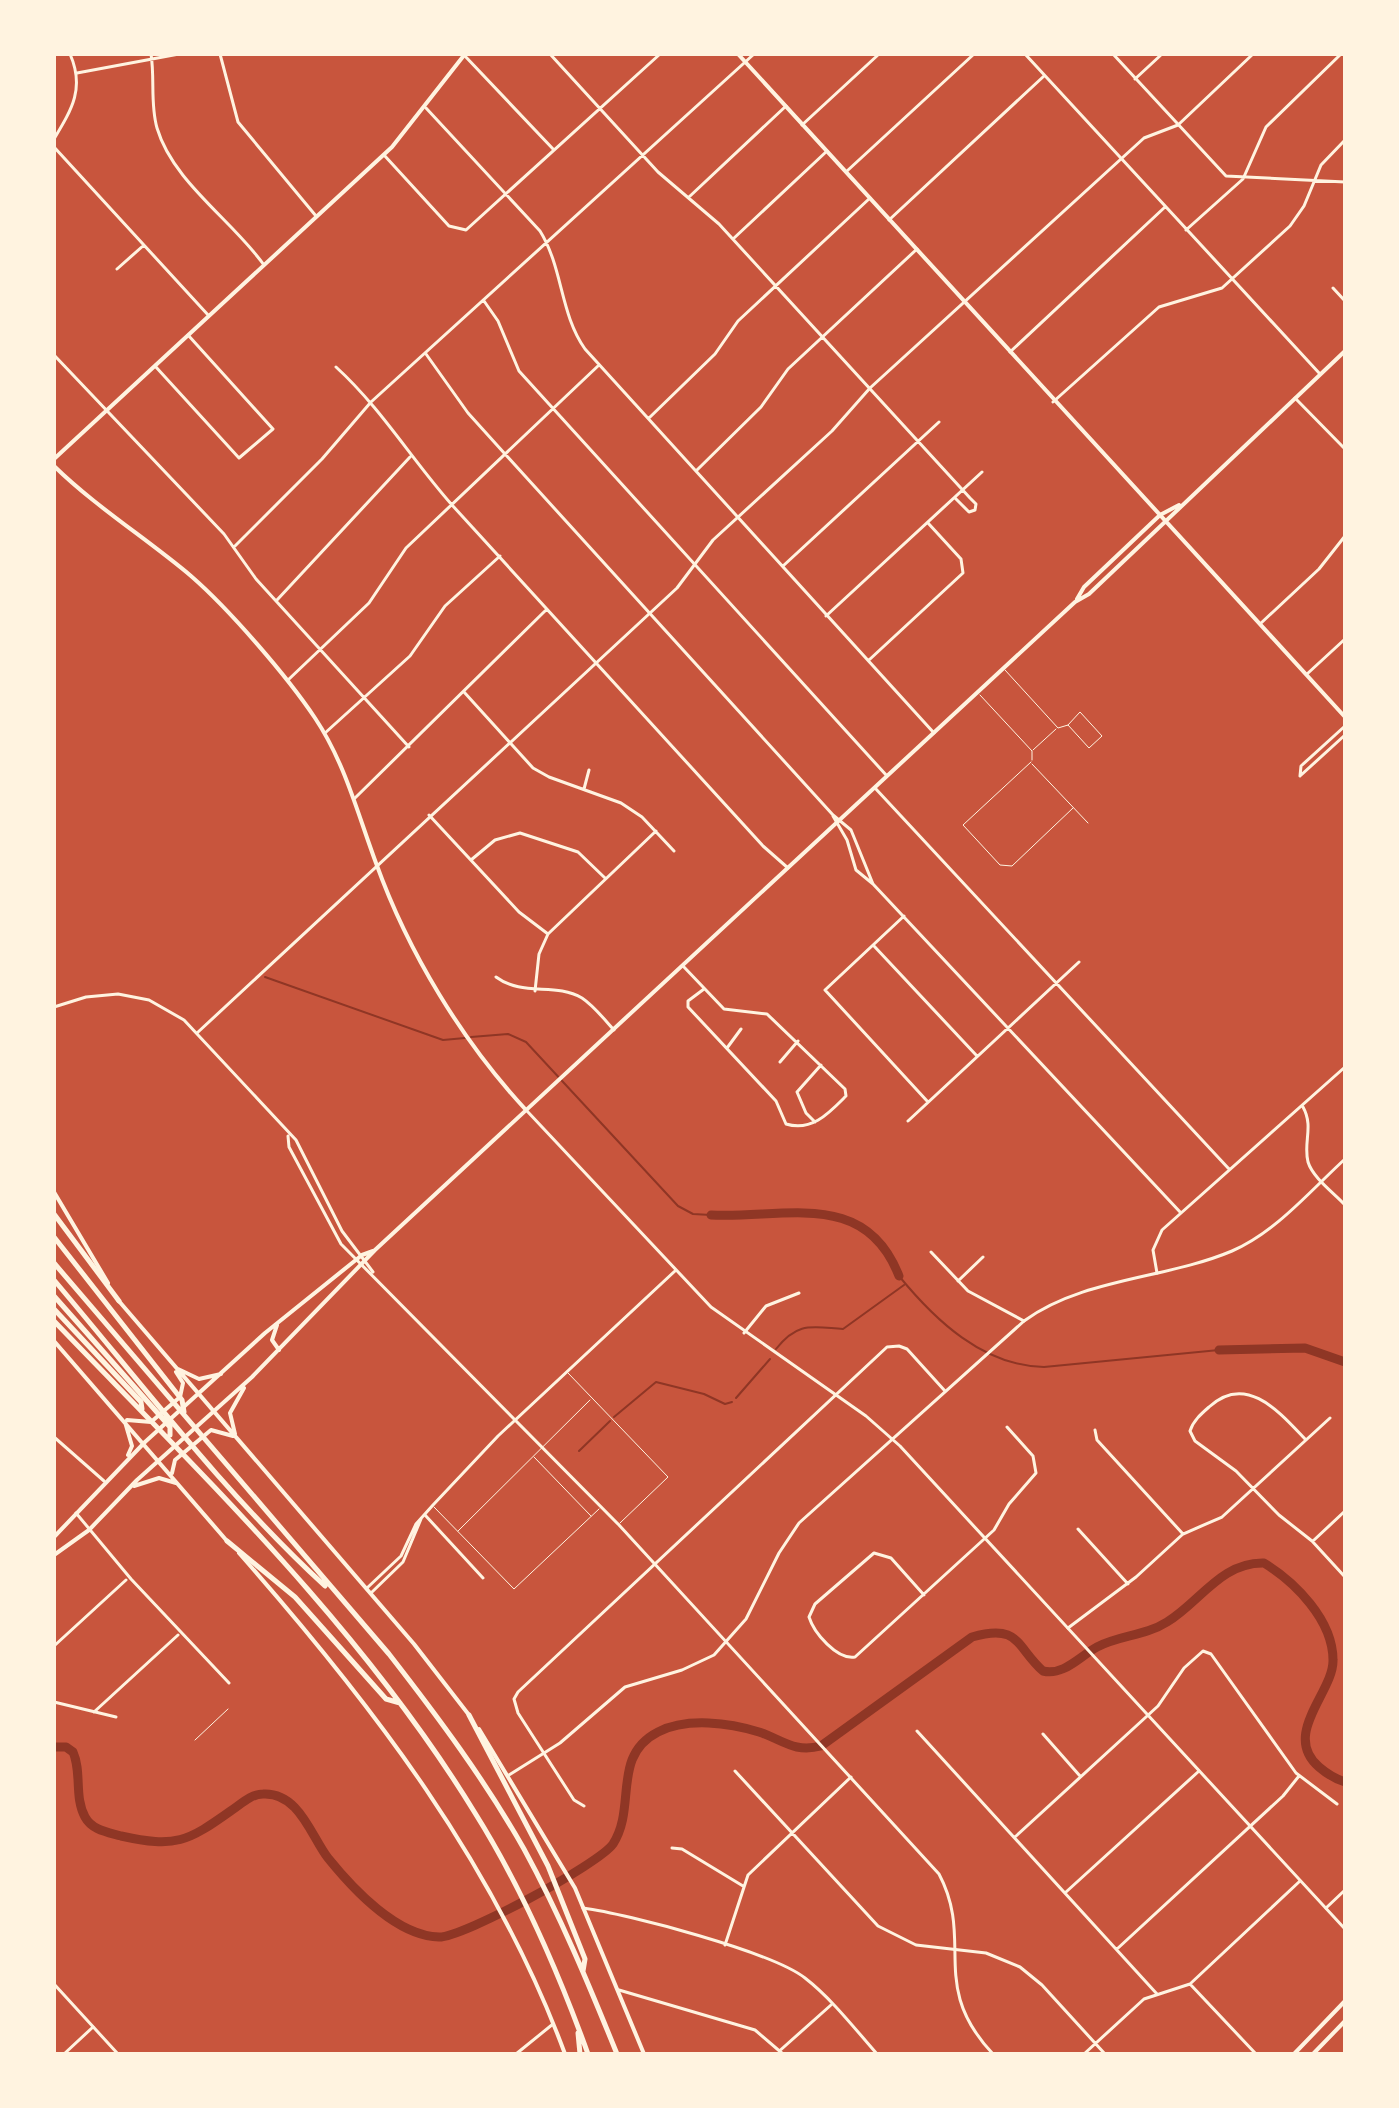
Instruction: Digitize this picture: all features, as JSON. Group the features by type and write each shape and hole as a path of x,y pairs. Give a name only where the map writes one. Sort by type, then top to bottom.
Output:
{"highway":[{"path":"54,1214 119,1301"},
{"path":"54,1237 174,1389 182,1400 184,1414"},
{"path":"54,1263 439,1717 512,1828 583,1971 617,2054"},
{"path":"54,1280 153,1403 170,1427 170,1436"},
{"path":"54,1296 285,1549 341,1600"},
{"path":"54,1309 141,1402 142,1410"},
{"path":"54,1321 192,1460 400,1703 476,1814 514,1884 588,2054"},
{"path":"227,1541 295,1597 386,1699 400,1703"},
{"path":"469,1715 562,1897 585,1959 583,1971"},
{"path":"579,2028 580,2054"}],"main road":[{"path":"54,459 383,155 426,108 465,54"},
{"path":"738,54 1053,402 1345,717"},
{"path":"54,1555 89,1530 131,1487 252,1377 365,1264 375,1250 1075,602 1089,594 1345,351"},
{"path":"54,466 81,492 192,577 286,681 325,733 355,798 376,865 425,968 463,1029 526,1110"},
{"path":"1075,602 1084,587 1160,515 1181,504"},
{"path":"54,1192 119,1301 369,1590 469,1715 509,1775 575,1888 644,2054"},
{"path":"54,1537 120,1465 278,1322 362,1255 375,1250"},
{"path":"278,1322 272,1340 279,1350"},
{"path":"54,1341 145,1442 389,1733 448,1821 507,1924 554,2023 565,2054"},
{"path":"124,1420 151,1422 180,1397 183,1383 169,1361"},
{"path":"176,1368 199,1379 224,1373"},
{"path":"235,1436 230,1413 232,1405 252,1377"},
{"path":"120,1465 132,1446 124,1420"},
{"path":"178,1483 172,1472 175,1460 211,1430 235,1436"},
{"path":"131,1487 159,1478 178,1483"},
{"path":"1294,2054 1345,2001"},
{"path":"1313,2054 1345,2021"}],"street":[{"path":"54,139 77,96 77,73 70,54"},
{"path":"77,73 151,56 179,54"},
{"path":"220,54 238,122 316,216"},
{"path":"465,54 554,150"},
{"path":"550,54 643,155 733,239 976,504 975,510 969,512 955,498"},
{"path":"383,155 454,230 470,227 660,54"},
{"path":"234,547 322,459 371,402 754,54"},
{"path":"802,125 879,54"},
{"path":"846,172 974,54"},
{"path":"1025,54 1320,374"},
{"path":"1113,54 1226,176 1345,182"},
{"path":"1135,79 1162,54"},
{"path":"197,1033 649,614 737,518 832,431 870,388 1149,134 1165,132 1178,125 1253,54"},
{"path":"1186,230 1243,179 1266,127 1341,54"},
{"path":"151,56 155,119 164,146 181,171 264,265"},
{"path":"889,220 1044,76"},
{"path":"689,197 786,106"},
{"path":"426,108 547,244 569,320 579,340 599,365 934,733"},
{"path":"1053,402 1159,307 1215,292 1232,279 1290,226 1304,206 1328,154 1345,140"},
{"path":"54,147 209,316"},
{"path":"733,239 827,151"},
{"path":"649,418 715,354 738,321 870,198"},
{"path":"1009,353 1165,207"},
{"path":"117,269 144,245"},
{"path":"697,470 761,407 788,369 917,249"},
{"path":"1333,288 1345,301"},
{"path":"484,301 498,321 514,364 552,409 887,776"},
{"path":"155,366 239,458 273,429 188,335"},
{"path":"426,354 468,413 833,816 860,875 904,916 1181,1213"},
{"path":"54,355 234,547 276,601 409,747"},
{"path":"286,681 369,603 396,558 599,365"},
{"path":"336,367 371,402 410,457 452,505 763,846 788,868"},
{"path":"1295,398 1345,449"},
{"path":"782,567 939,422"},
{"path":"276,601 410,457"},
{"path":"826,616 982,472"},
{"path":"868,661 963,573 961,559 928,523"},
{"path":"1260,624 1313,575 1345,536"},
{"path":"325,733 410,656 445,606 500,556"},
{"path":"355,798 547,609"},
{"path":"1307,675 1345,639"},
{"path":"464,692 541,773 621,803 656,831 674,851"},
{"path":"1345,726 1301,766 1300,776 1345,735"},
{"path":"584,789 589,770"},
{"path":"874,788 1229,1169"},
{"path":"429,815 519,912 548,934"},
{"path":"833,816 841,819 853,833 873,884"},
{"path":"535,991 539,954 548,934 656,831"},
{"path":"471,861 495,840 520,833 578,852 605,878"},
{"path":"851,852 858,850"},
{"path":"860,875 866,870"},
{"path":"904,916 825,990 928,1102"},
{"path":"874,946 977,1056"},
{"path":"908,1121 1079,962"},
{"path":"683,966 724,1009 767,1014 845,1089 846,1096 815,1122 803,1126 786,1124 776,1101 688,1007 688,1001 704,989"},
{"path":"496,977 514,988 563,992 582,998 614,1030"},
{"path":"54,1007 103,994 132,996 168,1009 197,1033 288,1136 296,1140 342,1231 374,1275 619,1525 939,1874 952,1908 954,1981 960,2005 993,2054"},
{"path":"727,1048 741,1029"},
{"path":"780,1062 798,1041"},
{"path":"815,1122 806,1113 797,1092 800,1084 821,1065"},
{"path":"1157,1273 1155,1243 1162,1230 1345,1067"},
{"path":"1303,1107 1310,1124 1308,1161 1345,1205"},
{"path":"526,1110 675,1271 744,1333 835,1394 893,1440 1345,1929"},
{"path":"288,1136 289,1147 329,1226 356,1260 365,1264"},
{"path":"509,1775 544,1753 625,1687 700,1663 727,1643 746,1619 779,1553 799,1523 1024,1321 1064,1299 1245,1244 1276,1223 1345,1159"},
{"path":"931,1252 974,1296 1024,1321"},
{"path":"958,1281 983,1257"},
{"path":"369,1590 403,1562 423,1517 433,1505 516,1420 675,1271"},
{"path":"744,1333 766,1306 799,1293"},
{"path":"584,1806 574,1800 515,1705 518,1692 835,1394 893,1345 907,1349 946,1391"},
{"path":"1306,1440 1269,1401 1258,1396 1232,1395 1209,1407 1191,1426 1192,1437 1312,1541 1345,1577"},
{"path":"1068,1628 1128,1584 1183,1534 1222,1517 1330,1418"},
{"path":"924,1595 888,1555 877,1552 866,1558 815,1604 809,1617 816,1630 837,1652 847,1658 855,1657 924,1595 985,1538 1036,1473 1033,1456 1007,1427"},
{"path":"1095,1430 1097,1440 1183,1534"},
{"path":"54,1437 104,1481"},
{"path":"1312,1541 1345,1511"},
{"path":"76,1513 229,1683"},
{"path":"423,1517 483,1578"},
{"path":"1078,1529 1128,1584"},
{"path":"54,1646 126,1580"},
{"path":"94,1712 178,1635"},
{"path":"1015,1837 1149,1715 1199,1654 1208,1651 1299,1776 1337,1804"},
{"path":"54,1702 116,1717"},
{"path":"917,1731 1157,1994"},
{"path":"1043,1734 1081,1777"},
{"path":"735,1771 878,1926 916,1945 986,1953 1020,1967 1042,1985 1105,2054"},
{"path":"1066,1893 1199,1771"},
{"path":"1117,1949 1250,1827 1299,1776"},
{"path":"725,1946 743,1886 756,1865 851,1777"},
{"path":"672,1848 682,1849 743,1886"},
{"path":"1084,2054 1140,2002 1157,1994 1178,1991 1190,1984 1300,1881"},
{"path":"1326,1908 1345,1890"},
{"path":"583,1908 725,1946 798,1973 877,2054"},
{"path":"54,1984 118,2054"},
{"path":"1190,1984 1256,2054"},
{"path":"619,1990 755,2030 780,2053 831,2005"},
{"path":"516,2054 554,2023"},
{"path":"64,2054 93,2027"}],"lane":[{"path":"1004,668 1058,728"},
{"path":"978,692 1032,751"},
{"path":"1068,725 1089,748 1102,736 1080,712 1068,725 1058,728 1032,751 1031,762 963,825 1006,868 1012,866 1073,808"},
{"path":"1031,762 1088,823"},
{"path":"567,1372 668,1477 619,1525"},
{"path":"458,1531 541,1445 592,1398"},
{"path":"532,1455 591,1516"},
{"path":"433,1505 514,1589 601,1507"},
{"path":"195,1740 228,1709"}],"waterway":[{"path":"265,977 443,1040 465,1038"},
{"path":"471,1037 508,1034 526,1042 678,1206 693,1214 711,1215"},
{"path":"711,1215 794,1213 844,1219 866,1230 884,1248 899,1276"},
{"path":"899,1276 928,1309 962,1338 1001,1359 1022,1365 1044,1367 1219,1350"},
{"path":"776,1349 799,1330 814,1327 843,1329 904,1285"},
{"path":"1219,1350 1305,1348 1345,1362"},
{"path":"736,1398 770,1359"},
{"path":"614,1417 656,1382 704,1394 725,1404 732,1402"},
{"path":"579,1451 610,1421"},
{"path":"54,1747 66,1747 73,1752 80,1801 88,1821 100,1830 121,1836 155,1842 180,1840 254,1796 275,1795 286,1800 303,1817 328,1858 377,1909 407,1929 439,1937 475,1925 530,1898 603,1854 620,1830 629,1768 635,1754 644,1742 669,1727 695,1723 722,1724 759,1732 796,1747 821,1746 972,1637 988,1633 1008,1635 1043,1671 1058,1671 1106,1643 1167,1622 1235,1569 1264,1563 1299,1591 1327,1631 1333,1660 1331,1672 1312,1713 1305,1741 1309,1754 1319,1767 1345,1782"}]}
